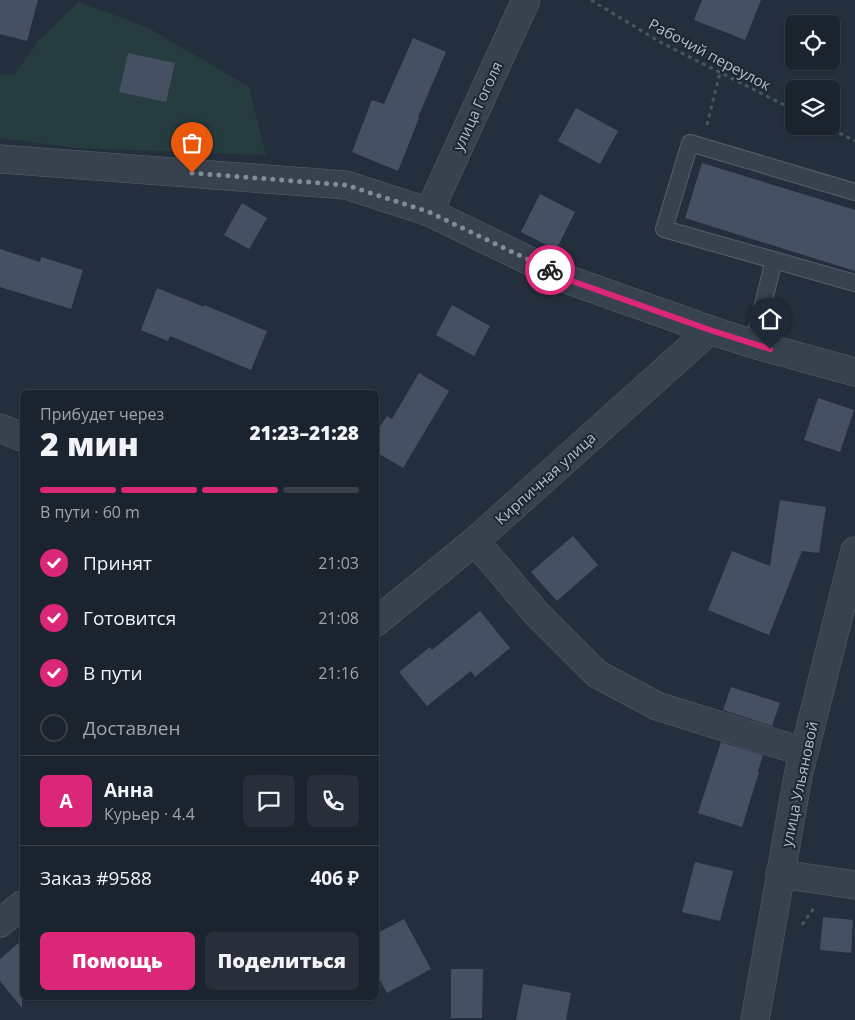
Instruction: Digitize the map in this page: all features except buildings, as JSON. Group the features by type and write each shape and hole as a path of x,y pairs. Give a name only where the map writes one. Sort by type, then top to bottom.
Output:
{"street":[{"name":"улица Гоголя","path":"429,212 526,0"},
{"path":"0,159 346,185 429,212 569,280 753,344 855,372"},
{"name":"Кирпичная улица","path":"379,620 475,541 710,330"},
{"path":"0,428 20,436"},
{"path":"475,541 536,613 597,674 657,706 804,752"},
{"name":"улица Ульяновой","path":"755,1020 780,874 804,752 855,551"},
{"path":"780,874 855,885"},
{"path":"0,923 20,907"}],"lane":[{"path":"855,192 690,143 664,229 855,283"},
{"path":"753,344 774,260"}],"path":[{"name":"Рабочий переулок","path":"591,0 660,42 785,106"},
{"path":"702,147 720,73"},
{"path":"840,134 855,142"}],"green space":[{"path":"79,2 147,27 249,87 266,155 76,148 0,138 0,74 14,75 39,40"}],"way so far":[{"path":"192,173 346,185 429,212 550,270"}],"route":[{"path":"550,270 569,280 710,330 770,349"}]}
